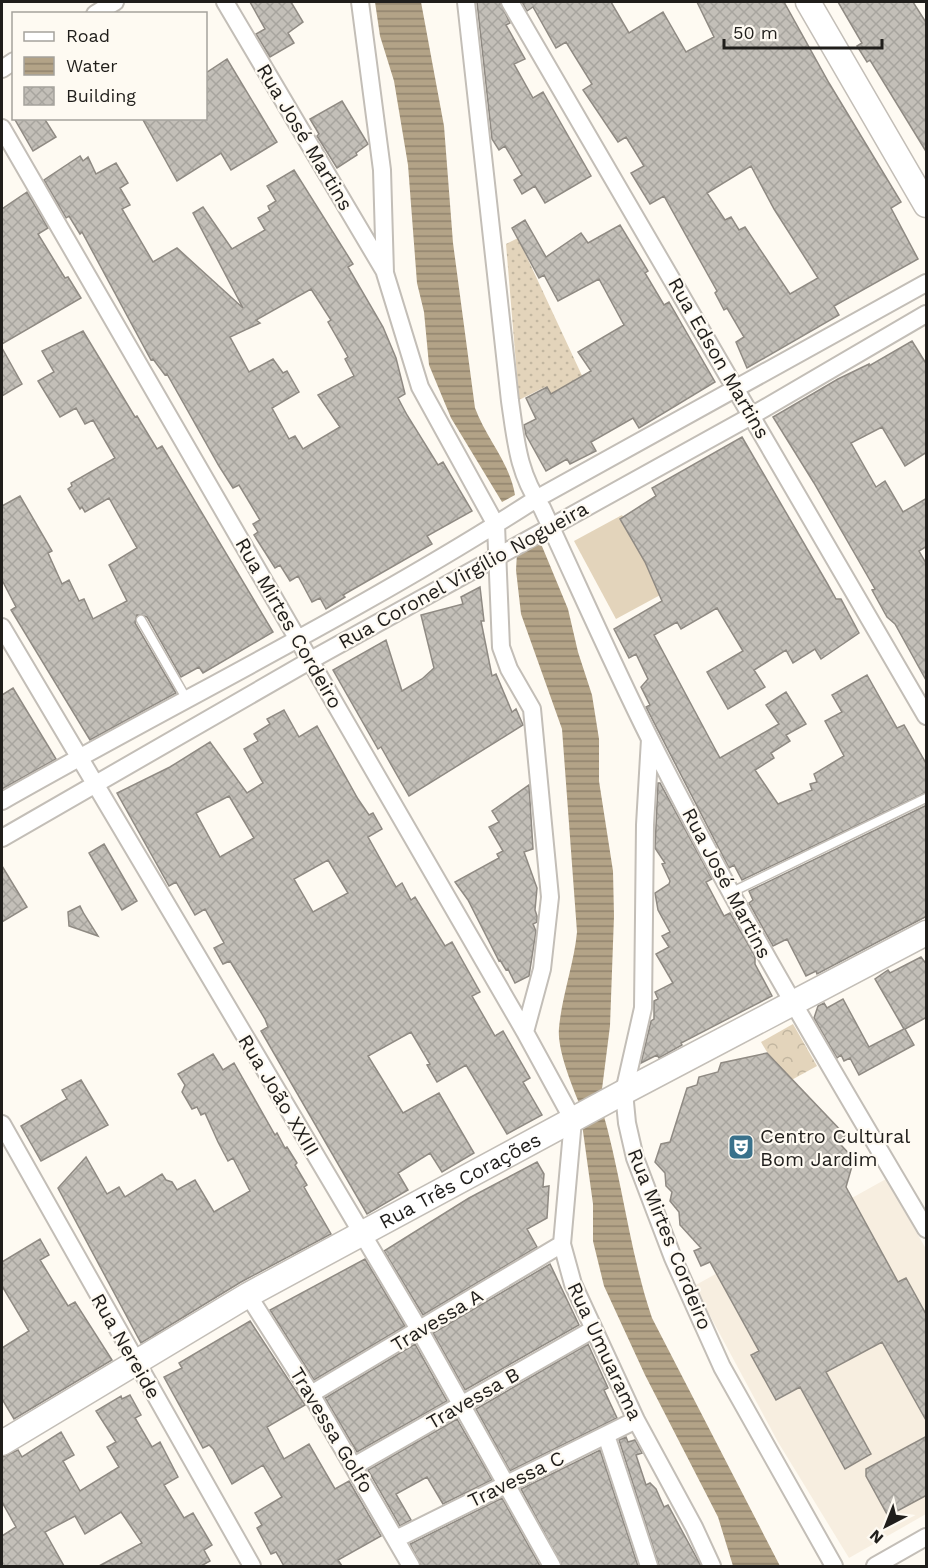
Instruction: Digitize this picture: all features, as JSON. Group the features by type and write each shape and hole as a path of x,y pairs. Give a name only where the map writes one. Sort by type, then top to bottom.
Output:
{"street":[{"path":"98,12 115,2"},
{"name":"Rua José Martins","path":"225,2 385,273 420,387 496,525 503,656 532,709 550,897 542,969 525,1032"},
{"name":"Rua José Martins","path":"360,2 382,170 386,231 385,273"},
{"name":"Rua José Martins","path":"466,2 510,401 520,465 650,738 732,892 793,1004 927,1229"},
{"name":"Rua Edson Martins","path":"510,2 924,705"},
{"path":"808,2 927,205"},
{"name":"Rua Mirtes Cordeiro","path":"2,128 311,660 525,1032 573,1120"},
{"name":"Rua Coronel Virgílio Nogueira","path":"2,801 297,638 536,500 927,283"},
{"name":"Rua Coronel Virgílio Nogueira","path":"2,838 311,660 753,415 927,314"},
{"name":"Rua João XXIII","path":"2,627 420,1331 552,1566"},
{"name":"Rua Mirtes Cordeiro","path":"650,738 645,825 643,1008 624,1092 627,1123 635,1158 673,1258 722,1367 834,1566"},
{"name":"Rua Três Corações","path":"2,1443 248,1295 624,1092 927,933"},
{"name":"Rua Umuarama","path":"573,1120 562,1244 573,1284 592,1330 636,1420 694,1527 712,1566"},
{"name":"Rua Nereide","path":"2,1124 252,1566"},
{"name":"Travessa A","path":"311,1394 420,1331 562,1244"},
{"name":"Travessa Golfo","path":"248,1295 311,1394 411,1566"},
{"name":"Travessa B","path":"354,1466 592,1330"},
{"name":"Travessa C","path":"396,1539 636,1420"},
{"path":"606,1435 649,1566"},
{"path":"875,1566 927,1537"}],"lane":[{"path":"141,620 186,698"},
{"path":"732,892 927,798"}],"shaded area":[{"path":"886,1179 926,1249 926,1514 849,1558 778,1442 694,1286"}],"green space":[{"path":"518,238 591,395 558,410 545,387 519,400 506,244"},
{"path":"622,515 664,593 616,619 574,541"},
{"path":"793,1024 817,1066 786,1083 761,1042"}],"water":[{"path":"375,2 421,2 444,126 453,243 475,408 503,461 515,495 502,502 451,418 429,365 424,312 417,283 408,165 394,81 380,36"},
{"path":"539,539 568,609 578,652 592,695 599,739 599,781 613,871 614,916 610,1026 602,1089 579,1103 565,1066 559,1036 577,932 562,729 521,614 516,570 517,553"},
{"path":"602,1109 637,1266 652,1318 780,1566 733,1566 718,1517 645,1375 604,1286 593,1241 593,1204 582,1124"}],"building":[{"path":"250,2 291,2 303,22 288,33 294,43 270,57 256,34 265,29"},
{"path":"477,2 500,2 510,23 506,25 525,59 514,64 533,98 543,92 591,176 545,203 535,186 522,194 514,180 522,175 505,146 499,150 492,139"},
{"path":"522,2 611,2 629,33 663,12 686,52 714,37 697,2 784,2 829,83 901,202 891,208 918,259 834,306 839,315 747,368 736,342 744,337 727,308 724,310 715,293 717,291 664,196 650,204 631,173 644,166 626,137 618,142 583,90 592,84 566,42 556,48 533,7 527,11","holes":["751,166 774,209 818,278 790,294 745,227 739,230 731,217 725,220 707,193"]},
{"path":"838,2 913,2 927,24 927,153 870,60 867,62 857,46 862,43"},
{"path":"227,59 277,142 231,170 221,153 177,181 143,120 207,120 207,72"},
{"path":"342,101 368,144 356,153 357,155 337,168 317,136 319,134 310,119"},
{"path":"15,120 45,120 56,137 33,151"},
{"path":"80,156 83,161 88,157 96,174 116,163 128,183 120,188 130,205 122,209 153,262 177,248 243,308 193,213 203,207 232,249 265,230 258,218 270,211 268,206 276,201 267,186 294,170 353,264 348,267 383,327 396,358 405,394 398,398 438,465 443,462 472,511 427,536 432,544 343,595 345,597 326,609 320,598 312,602 298,576 290,581 280,565 275,568 254,535 258,532 253,524 260,520 239,485 233,488 167,374 165,375 153,359 151,360 82,232 80,234 69,216 66,218 44,180","holes":["311,289 331,320 328,322 348,357 345,359 354,376 318,395 340,427 303,449 295,436 289,439 272,408 299,392 287,371 283,373 273,359 249,372 230,337 260,323 256,320"]},
{"path":"27,192 48,228 38,234 65,278 68,277 81,298 2,344 2,209"},
{"path":"525,220 546,257 581,233 588,243 620,225 648,271 645,273 664,305 669,302 715,382 639,428 633,418 591,442 596,451 570,464 567,459 546,471 526,435 524,425 536,419 526,398 547,387 551,394 591,371 578,352 624,325 599,279 558,301 544,275 539,278 512,228"},
{"path":"83,331 135,417 137,416 157,449 162,446 273,632 203,673 199,667 181,677 147,617 137,615 135,623 176,693 90,740 11,610 16,607 2,580 2,506 20,496 52,551 48,553 62,584 69,580 79,601 84,599 93,619 127,601 109,565 137,548 109,498 85,512 82,507 80,509 68,489 72,486 71,483 115,458 93,420 85,424 76,408 60,417 38,381 54,372 42,351"},
{"path":"912,341 927,365 927,452 905,466 882,427 851,443 876,487 885,481 903,512 927,498 927,546 919,551 927,565 927,682 895,624 887,617 872,590 875,589 814,483 773,417 838,379 869,364 869,366"},
{"path":"2,348 22,384 2,396"},
{"path":"742,437 836,599 841,599 859,633 821,659 815,649 793,663 786,650 754,670 765,687 728,709 707,672 743,651 717,608 681,629 677,622 654,635 720,758 779,724 766,705 786,692 806,724 786,735 790,741 771,753 774,758 755,770 778,804 812,790 810,784 817,782 814,774 844,756 825,721 842,712 832,695 867,675 897,728 904,725 927,765 927,792 742,880 734,865 729,868 646,707 650,705 641,687 648,679 636,654 629,658 614,629 662,601 645,562 620,519 656,496 652,488"},
{"path":"480,587 484,621 481,621 492,676 496,674 512,712 516,709 523,725 409,796 381,747 378,749 333,670 386,640 402,691 422,679 434,668 421,615 463,604 461,597"},
{"path":"13,688 56,759 2,789 2,695"},
{"path":"284,710 299,737 317,726 358,799 369,815 373,813 382,829 368,837 396,887 402,883 411,900 415,897 445,946 452,942 480,992 472,996 495,1036 503,1031 530,1078 523,1082 542,1115 507,1134 466,1065 437,1082 427,1065 430,1064 411,1032 368,1056 403,1113 439,1093 474,1153 442,1172 430,1153 398,1173 408,1190 367,1214 261,1031 268,1027 265,1019 230,961 223,964 214,948 224,943 205,909 195,915 176,882 169,886 117,793 170,767 210,742 247,793 263,783 244,749 258,741 254,734 270,724 267,719","holes":["229,796 254,838 220,857 196,813","328,860 348,893 313,912 294,879"]},
{"path":"658,783 712,879 706,882 724,916 730,913 755,956 755,964 772,996 681,1043 682,1045 659,1058 657,1055 641,1063 651,1021 654,1019 654,1001 658,999 655,992 673,983 656,954 669,947 662,936 670,932 658,910 655,893 670,881 662,864 665,863 655,848"},
{"path":"529,785 533,849 524,852 537,888 535,910 537,922 533,924 536,931 529,976 515,983 508,969 506,970 499,961 468,900 455,882 499,858 497,854 503,851 489,827 499,822 492,811"},
{"path":"927,805 927,916 817,974 816,971 806,976 787,939 773,946 749,903 753,900 749,891"},
{"path":"104,844 137,901 122,910 89,853"},
{"path":"2,866 27,907 2,922"},
{"path":"80,906 98,936 69,926 68,912"},
{"path":"921,957 927,965 927,1017 905,1029 914,1045 859,1075 850,1058 844,1061 841,1055 837,1058 814,1018 818,1006 824,1003 827,1008 843,999 869,1047 904,1029 875,979 888,970 890,973"},
{"path":"767,1053 845,1135 841,1145 854,1159 846,1187 898,1282 906,1278 927,1316 927,1422 882,1342 826,1372 871,1454 845,1469 800,1387 776,1400 751,1355 759,1351 710,1262 701,1266 694,1251 701,1248 680,1225 679,1212 670,1201 672,1192 666,1186 665,1173 655,1162 661,1144 670,1142 687,1088 697,1085 699,1077 718,1072 721,1063"},
{"path":"213,1054 223,1070 234,1063 275,1135 277,1133 297,1163 295,1165 307,1185 304,1187 331,1234 241,1282 141,1343 58,1188 86,1157 107,1194 119,1187 125,1197 162,1174 166,1180 172,1182 177,1190 195,1180 214,1212 250,1191 233,1158 228,1161 205,1113 201,1115 197,1107 192,1109 182,1092 185,1085 178,1074"},
{"path":"81,1080 108,1125 41,1161 21,1126 67,1099 62,1090"},
{"path":"537,1162 544,1174 543,1187 549,1186 547,1218 527,1229 537,1247 423,1315 384,1251 469,1198"},
{"path":"40,1239 49,1255 40,1260 68,1306 75,1302 112,1360 14,1419 2,1399 2,1348 29,1331 2,1286 2,1262"},
{"path":"365,1259 405,1326 314,1380 270,1310"},
{"path":"550,1264 579,1325 465,1390 433,1333"},
{"path":"250,1321 305,1405 267,1427 284,1459 309,1444 335,1489 349,1481 381,1536 338,1560 342,1566 284,1566 276,1552 271,1554 257,1528 262,1525 255,1513 282,1497 263,1465 232,1484 213,1449 209,1445 203,1448 164,1377 182,1368 179,1363"},
{"path":"415,1344 447,1401 357,1452 325,1398"},
{"path":"588,1344 608,1388 604,1390 617,1418 510,1471 476,1409"},
{"path":"130,1395 141,1415 135,1418 152,1447 160,1442 178,1477 164,1485 184,1518 193,1513 212,1545 204,1550 210,1561 201,1566 99,1566 142,1543 121,1512 85,1534 75,1516 45,1532 64,1566 2,1566 2,1536 16,1527 2,1502 2,1457 18,1450 22,1457 61,1432 74,1455 63,1461 80,1491 119,1467 107,1447 116,1442 96,1411 121,1396 122,1399"},
{"path":"457,1419 492,1480 443,1504 427,1477 396,1494 411,1520 400,1526 368,1470"},
{"path":"927,1436 927,1495 888,1516 866,1476 866,1469"},
{"path":"626,1437 628,1442 635,1440 642,1453 636,1455 646,1485 650,1483 656,1489 664,1507 668,1505 701,1566 659,1566 619,1440"},
{"path":"600,1450 638,1566 562,1566 521,1489"},
{"path":"502,1498 540,1566 421,1566 410,1544"}],"place":[{"name":"Centro Cultural Bom Jardim","path":"741,1147"}]}
